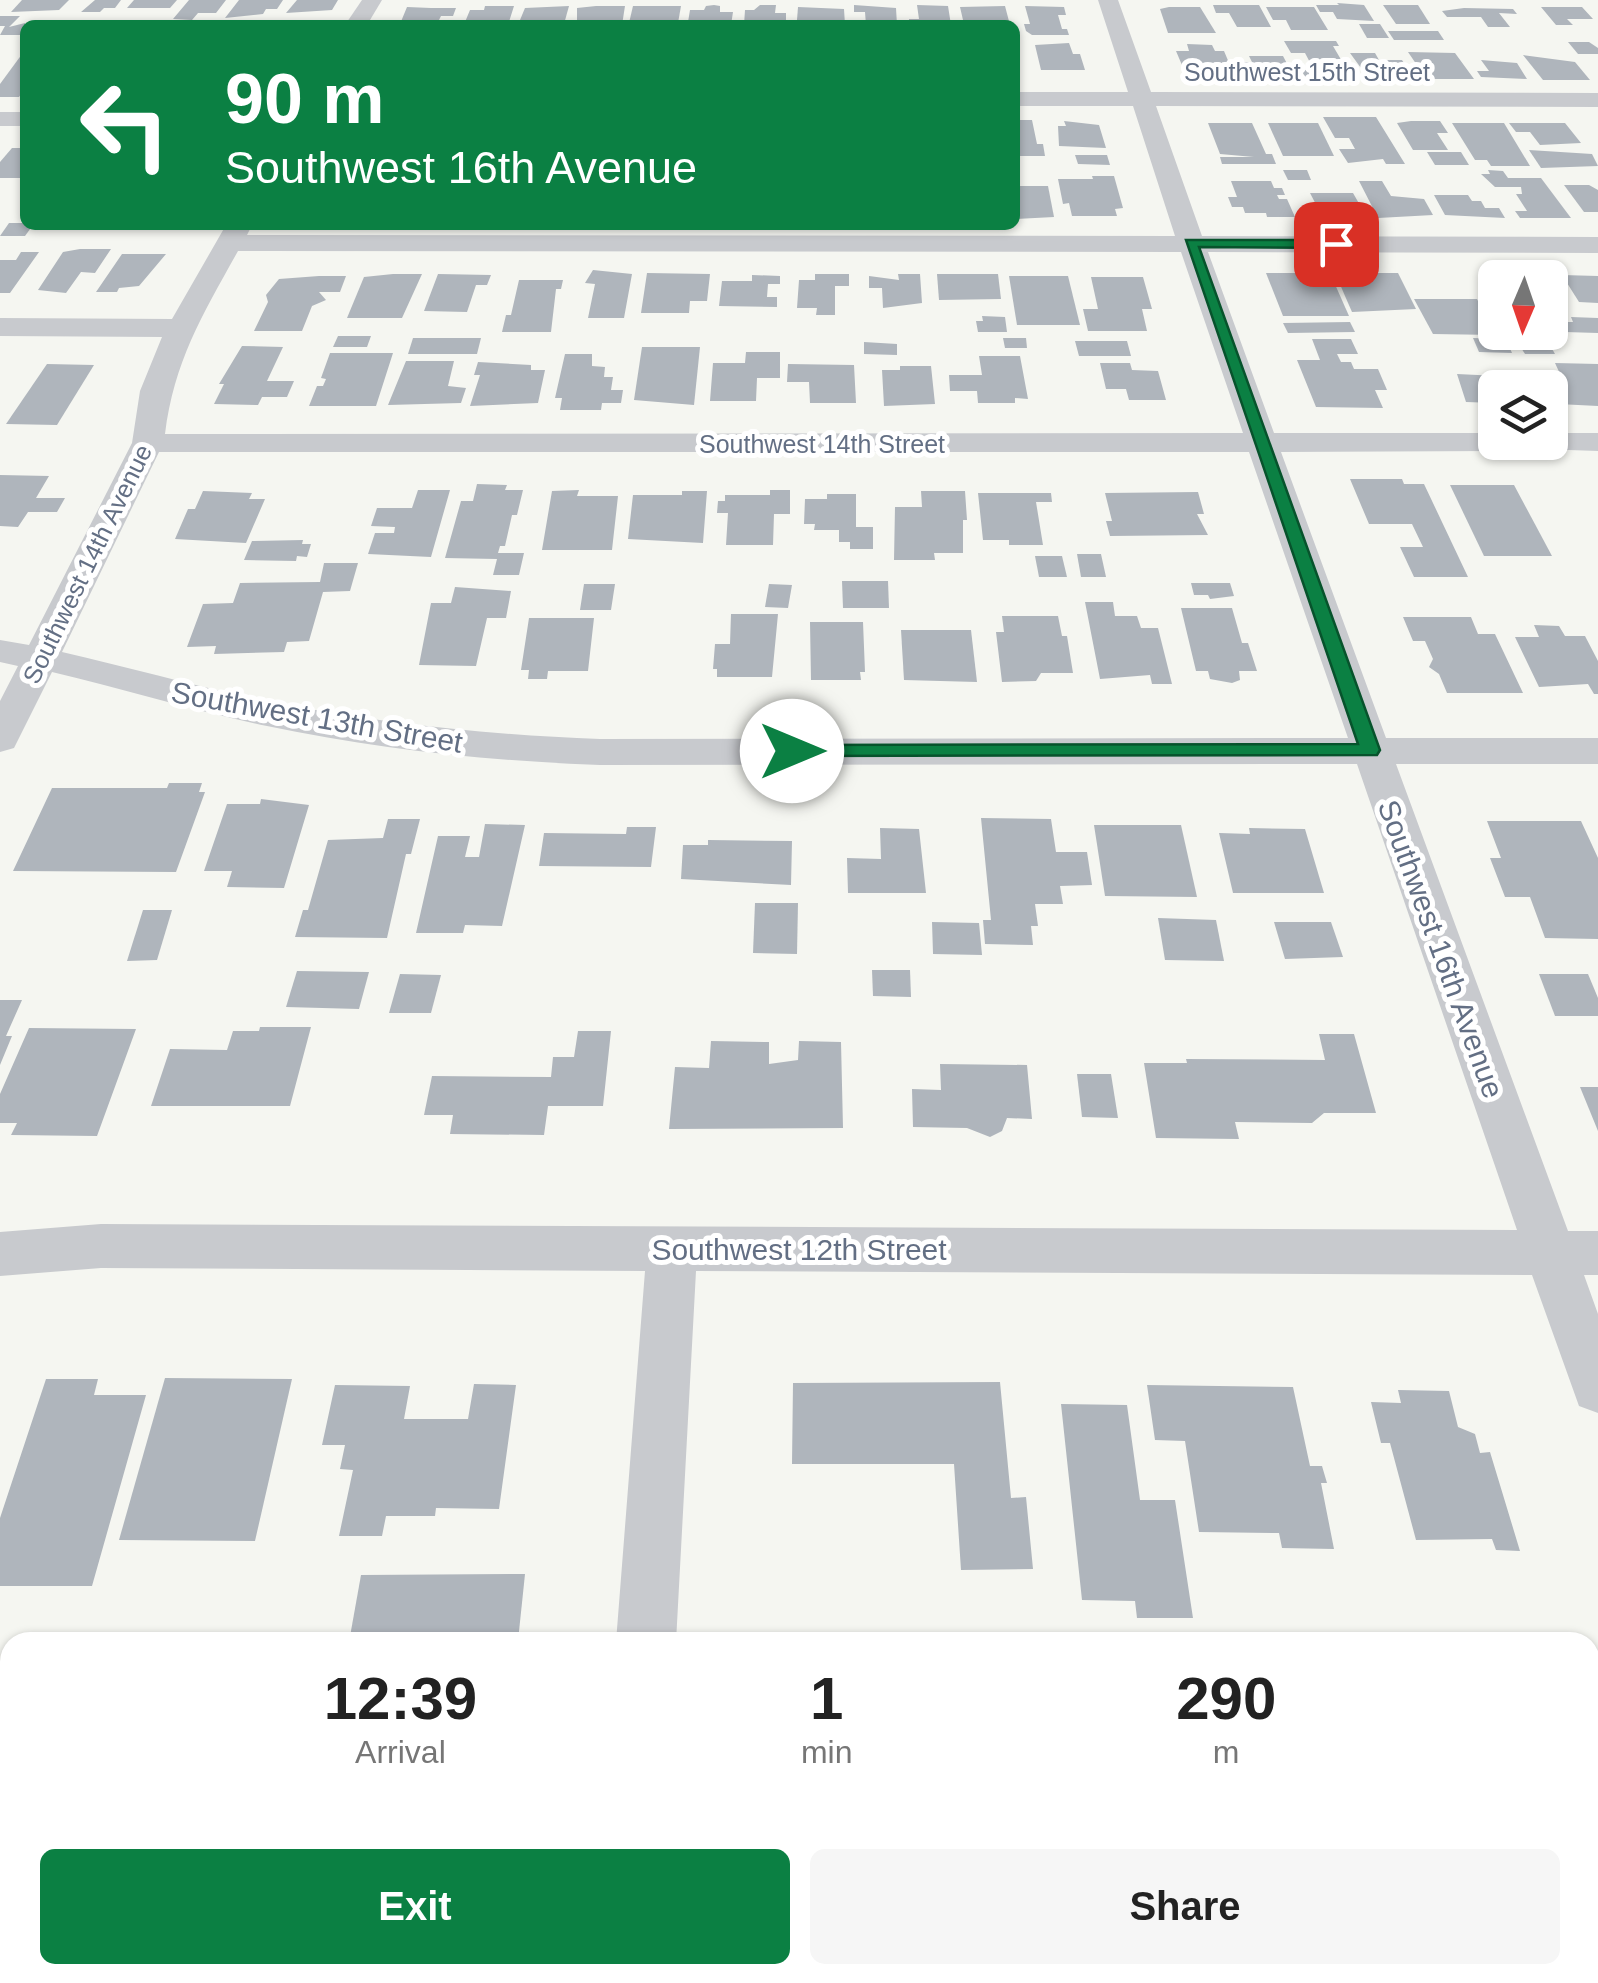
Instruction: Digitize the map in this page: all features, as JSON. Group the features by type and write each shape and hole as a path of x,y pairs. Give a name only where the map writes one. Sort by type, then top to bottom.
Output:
{"street":[{"name":"Southwest 16th Avenue","path":"1108,0 1370,750 1574,1254 1598,1388"},
{"name":"Southwest 15th Street","path":"1020,99 1598,100"},
{"path":"234,234 1598,244"},
{"name":"Southwest 14th Avenue","path":"0,739 148,443 160,373 180,328 234,234"},
{"path":"0,328 180,328"},
{"name":"Southwest 14th Street","path":"148,443 1478,442"},
{"path":"1568,442 1598,442"},
{"name":"Southwest 13th Street","path":"0,651 41,657 281,716 464,746 600,752 1598,750"},
{"name":"Southwest 12th Street","path":"0,1254 101,1246 1574,1254"},
{"path":"647,1632 672,1248"}],"building":[{"path":"22,0 69,0 59,10 11,12"},
{"path":"95,0 121,0 115,8 81,12"},
{"path":"134,0 177,0 170,8 127,8"},
{"path":"189,0 226,0 216,13 198,13 192,20 173,19"},
{"path":"239,0 283,0 277,9 266,9 263,14 225,18"},
{"path":"297,0 338,0 332,10 286,13"},
{"path":"760,5 776,5 775,13 786,13 786,20 744,20 745,10"},
{"path":"854,5 896,8 897,20 866,20 865,12 854,12"},
{"path":"917,5 948,6 950,20 909,20 919,19"},
{"path":"1213,5 1259,5 1271,27 1237,27 1229,13 1216,13"},
{"path":"1316,5 1364,5 1374,21 1337,19 1333,12 1320,12"},
{"path":"1383,5 1418,5 1430,24 1396,24"},
{"path":"485,6 514,6 510,20 466,20 470,10 484,10"},
{"path":"569,6 565,20 520,20 525,8"},
{"path":"625,6 623,20 577,20 577,8"},
{"path":"633,6 681,6 679,20 630,20"},
{"path":"706,6 720,6 720,12 733,12 732,20 688,20 690,10 704,10"},
{"path":"1005,6 1009,20 963,20 960,7"},
{"path":"1025,6 1064,7 1066,15 1058,15 1062,29 1067,29 1069,35 1032,35 1024,24 1030,24"},
{"path":"407,7 456,8 453,16 441,16 439,20 402,20"},
{"path":"798,7 844,9 845,20 797,20"},
{"path":"1200,7 1216,33 1168,33 1160,9"},
{"path":"1266,7 1314,7 1328,30 1291,30 1286,20 1273,20"},
{"path":"1541,7 1582,7 1593,19 1567,19 1573,25 1556,25"},
{"path":"1513,9 1517,14 1499,13 1510,27 1488,27 1481,17 1447,17 1442,11"},
{"path":"0,16 20,16 9,27 20,24 20,35 0,35 5,26 0,26"},
{"path":"1359,24 1380,24 1389,38 1367,38"},
{"path":"1388,31 1438,31 1444,40 1394,40"},
{"path":"1284,41 1336,41 1339,46 1333,46 1353,80 1306,78 1301,70 1314,70 1305,53 1291,53"},
{"path":"1568,42 1589,42 1598,48 1598,54 1578,54"},
{"path":"1069,43 1073,54 1080,54 1085,70 1041,70 1035,45"},
{"path":"1187,44 1212,45 1215,51 1224,51 1235,77 1187,77 1176,51 1189,51"},
{"path":"1408,52 1455,53 1474,79 1434,79 1431,74 1423,74"},
{"path":"1350,53 1375,53 1379,60 1402,60 1414,79 1369,79"},
{"path":"1523,55 1575,62 1590,80 1543,80"},
{"path":"1249,56 1283,56 1293,75 1246,77 1239,62 1252,62"},
{"path":"20,57 20,96 0,97 0,84"},
{"path":"1481,60 1517,63 1527,79 1481,77 1477,71 1489,71"},
{"path":"1323,117 1376,117 1405,164 1386,164 1383,159 1348,163 1339,149 1355,149 1349,138 1335,138"},
{"path":"1020,120 1032,120 1037,144 1043,144 1045,156 1020,156"},
{"path":"1064,121 1099,125 1106,148 1059,146 1058,126 1066,126"},
{"path":"1440,121 1448,133 1437,133 1448,150 1413,150 1397,123"},
{"path":"1208,123 1252,123 1266,154 1272,154 1276,164 1222,164 1220,157 1254,157 1220,154"},
{"path":"1268,123 1318,123 1334,156 1283,156"},
{"path":"1452,123 1504,123 1530,166 1491,166 1487,160 1475,160"},
{"path":"1509,123 1565,123 1581,143 1540,145 1530,132 1516,132"},
{"path":"12,148 20,148 20,178 0,178 0,162"},
{"path":"1529,150 1592,154 1598,166 1541,168"},
{"path":"1427,152 1461,152 1469,165 1435,165"},
{"path":"1075,155 1107,155 1110,165 1078,164"},
{"path":"1283,170 1307,170 1311,180 1288,180"},
{"path":"1488,170 1503,171 1508,178 1541,178 1571,218 1520,218 1515,211 1527,211 1516,194 1522,194 1521,187 1495,187 1481,174 1490,174"},
{"path":"1092,176 1114,176 1123,208 1115,209 1117,216 1072,216 1069,203 1063,204 1058,179 1093,179"},
{"path":"1231,181 1271,181 1274,188 1282,188 1285,195 1277,195 1287,199 1295,217 1267,217 1266,213 1245,213 1243,207 1232,207 1228,197 1237,197"},
{"path":"1359,181 1382,181 1391,196 1424,199 1433,215 1378,218"},
{"path":"1564,185 1589,185 1598,190 1598,212 1584,212"},
{"path":"1020,186 1048,186 1054,217 1020,219"},
{"path":"1310,193 1353,193 1361,207 1354,208 1360,218 1323,218"},
{"path":"1434,195 1468,195 1472,201 1481,201 1485,208 1499,208 1505,218 1445,215"},
{"path":"9,223 20,223 20,230 29,230 25,236 0,236"},
{"path":"111,249 95,273 81,272 66,293 38,290 63,252"},
{"path":"21,252 39,252 10,293 0,293 0,260 16,260"},
{"path":"122,254 166,254 139,286 96,292"},
{"path":"593,270 632,274 624,318 588,318 595,284 585,283"},
{"path":"647,273 710,274 707,301 690,301 689,313 641,313"},
{"path":"1266,273 1330,273 1349,316 1283,316"},
{"path":"1335,273 1398,273 1416,309 1352,312"},
{"path":"422,274 402,318 347,318 364,277"},
{"path":"438,274 491,275 487,285 476,285 467,312 424,311"},
{"path":"815,274 849,274 849,286 835,286 835,315 816,315 817,308 797,308 799,280 815,280"},
{"path":"898,274 920,274 922,303 883,308 882,288 869,288 869,276 899,280"},
{"path":"937,274 998,274 1001,299 939,300"},
{"path":"752,275 780,276 780,284 768,284 767,297 777,297 777,307 719,306 722,281 752,281"},
{"path":"1568,275 1598,276 1598,303 1579,302 1568,285"},
{"path":"346,276 340,292 319,292 326,300 312,306 302,331 254,331 268,302 266,295 279,279"},
{"path":"1009,276 1068,276 1080,325 1017,325"},
{"path":"1091,277 1143,277 1152,309 1142,309 1147,331 1088,331 1083,309 1098,309"},
{"path":"519,280 563,280 561,289 556,289 551,332 502,332 506,315 511,315"},
{"path":"1414,299 1477,299 1478,335 1433,334"},
{"path":"982,316 1005,317 1007,332 978,332 976,321 983,321"},
{"path":"1571,317 1598,318 1598,333 1568,332 1568,322 1573,322"},
{"path":"1350,322 1355,332 1288,333 1283,323"},
{"path":"338,336 371,336 367,347 333,347"},
{"path":"413,338 481,338 477,354 408,354"},
{"path":"1003,338 1026,338 1027,348 1005,348"},
{"path":"1312,339 1351,339 1358,354 1337,354 1341,362 1351,362 1354,369 1378,369 1387,390 1375,390 1383,408 1316,407 1297,360 1320,360"},
{"path":"1075,341 1127,341 1131,356 1079,356"},
{"path":"864,342 897,344 897,355 864,354"},
{"path":"242,346 283,347 267,381 294,381 287,397 262,397 258,405 214,404 224,384 219,384"},
{"path":"642,347 700,347 694,405 634,400"},
{"path":"1511,350 1512,353 1479,352"},
{"path":"1522,350 1553,350 1555,354 1525,354"},
{"path":"746,352 780,352 780,378 757,378 756,401 710,401 713,363 745,363"},
{"path":"330,353 393,353 376,406 309,406 317,386 323,386 326,379 321,378"},
{"path":"565,354 592,354 592,366 605,367 604,377 613,377 611,390 623,390 621,403 602,403 601,410 560,410 562,398 555,398"},
{"path":"979,356 1020,356 1028,399 978,403 977,391 950,391 949,375 982,375"},
{"path":"406,361 454,361 448,386 466,388 461,403 388,405"},
{"path":"478,362 531,365 531,370 545,370 538,403 470,406 480,375 474,375"},
{"path":"1100,363 1130,363 1132,370 1158,371 1166,400 1129,400 1126,389 1106,389"},
{"path":"1555,363 1598,364 1598,406 1568,404 1568,370 1558,370"},
{"path":"47,364 94,365 57,425 6,424"},
{"path":"788,364 854,365 856,403 810,403 809,382 787,382"},
{"path":"900,366 931,366 935,404 884,406 882,370 900,370"},
{"path":"1457,374 1478,375 1478,402 1466,402"},
{"path":"0,475 49,476 36,498 65,498 57,512 28,512 18,527 0,526"},
{"path":"1350,479 1402,479 1404,484 1424,484 1468,577 1414,577 1400,547 1423,547 1412,524 1369,524"},
{"path":"477,484 523,490 505,546 500,546 498,553 524,553 519,575 493,575 497,559 445,558 461,501 473,501"},
{"path":"1450,485 1514,485 1552,556 1484,556"},
{"path":"418,490 450,490 431,557 368,554 375,533 394,533 395,527 371,526 377,508 412,508"},
{"path":"579,490 577,496 618,496 612,550 542,550 552,491"},
{"path":"770,490 790,490 790,514 774,514 773,545 726,545 728,513 717,513 718,501 725,501 725,495 770,495"},
{"path":"203,491 252,493 249,499 265,499 246,543 175,539 188,509 195,509"},
{"path":"682,491 707,491 703,543 628,539 633,495 682,495"},
{"path":"921,491 965,491 963,553 934,553 935,560 894,560 895,507 922,507"},
{"path":"1198,492 1204,514 1197,514 1208,535 1110,536 1106,521 1112,521 1105,493"},
{"path":"978,493 1051,493 1052,502 1036,502 1043,545 983,540"},
{"path":"827,494 856,494 856,527 873,527 873,549 850,549 850,542 839,542 839,530 814,530 815,524 804,524 805,499 827,499"},
{"path":"303,540 302,544 311,544 307,557 297,556 296,561 244,560 252,541"},
{"path":"1077,554 1101,554 1106,577 1081,577"},
{"path":"1035,556 1062,556 1067,577 1039,577"},
{"path":"324,563 358,563 350,591 323,592 309,641 287,642 284,652 214,654 216,646 187,647 203,604 233,603 240,583 320,582"},
{"path":"842,581 888,581 889,608 843,608"},
{"path":"1191,583 1230,583 1234,596 1210,599 1208,595 1194,595"},
{"path":"584,584 615,584 611,610 580,610"},
{"path":"769,584 792,585 788,608 765,607"},
{"path":"455,587 511,591 506,618 487,618 476,666 419,665 431,603 451,603"},
{"path":"1085,602 1113,602 1115,616 1137,616 1141,628 1158,628 1172,684 1152,684 1150,675 1100,679"},
{"path":"1181,608 1232,608 1242,643 1248,643 1257,671 1239,671 1240,680 1232,683 1210,679 1208,671 1196,671"},
{"path":"731,614 778,614 772,677 717,677 717,669 713,669 715,644 730,644"},
{"path":"1002,616 1058,616 1062,636 1067,636 1073,673 1041,673 1036,681 1002,682 996,632 1004,632"},
{"path":"1403,617 1471,617 1478,634 1495,634 1523,693 1447,693 1439,674 1429,667 1433,659 1425,641 1413,641"},
{"path":"529,618 594,618 588,671 548,671 547,679 528,679 529,670 521,670"},
{"path":"810,622 863,622 865,672 860,672 861,680 811,680"},
{"path":"1534,625 1559,626 1565,636 1585,636 1598,661 1598,694 1588,684 1539,687 1515,637 1539,637"},
{"path":"901,630 971,630 977,682 904,680"},
{"path":"169,783 202,783 199,792 205,792 176,872 13,871 52,788 167,788"},
{"path":"261,799 309,805 284,888 227,887 232,871 204,871 227,804 260,804"},
{"path":"981,818 1051,819 1056,852 1087,852 1092,885 1060,886 1063,904 1035,904 1038,926 1031,926 1033,945 985,944 983,920 991,920"},
{"path":"388,819 420,819 411,854 406,854 387,938 295,937 303,910 308,910 328,840 383,838"},
{"path":"1487,821 1581,821 1598,858 1598,939 1545,938 1530,897 1505,897 1490,858 1501,858"},
{"path":"485,824 525,825 502,926 465,925 463,933 416,933 438,836 470,836 465,857 479,857"},
{"path":"1094,825 1181,825 1197,897 1105,896"},
{"path":"627,827 656,827 651,867 539,866 544,833 626,834"},
{"path":"880,828 919,829 926,893 848,893 847,858 881,859"},
{"path":"1249,828 1305,829 1324,893 1233,893 1219,833 1250,834"},
{"path":"708,840 792,841 791,885 681,879 683,845 708,845"},
{"path":"755,903 798,903 797,954 753,953"},
{"path":"143,910 172,910 157,960 127,961"},
{"path":"1158,918 1216,920 1224,961 1165,960"},
{"path":"932,922 979,923 982,955 933,954"},
{"path":"1274,922 1331,922 1343,957 1285,959"},
{"path":"872,970 910,970 911,997 873,996"},
{"path":"297,971 369,972 359,1009 286,1007"},
{"path":"400,974 441,975 431,1013 389,1013"},
{"path":"1539,974 1588,974 1598,998 1598,1016 1555,1016"},
{"path":"0,1000 22,1000 6,1036 12,1036 0,1065"},
{"path":"260,1027 311,1027 290,1106 151,1106 170,1049 227,1050 233,1031 259,1031"},
{"path":"29,1028 136,1029 97,1136 11,1135 17,1123 0,1123 0,1094"},
{"path":"578,1031 611,1031 603,1106 548,1106 544,1135 450,1134 453,1115 424,1115 432,1076 551,1077 553,1057 574,1057"},
{"path":"1319,1034 1354,1034 1376,1113 1324,1113 1312,1123 1235,1122 1239,1139 1156,1138 1144,1063 1187,1063 1186,1059 1325,1060"},
{"path":"711,1041 769,1042 769,1064 798,1060 799,1041 841,1042 843,1128 669,1129 675,1067 709,1068"},
{"path":"940,1064 1027,1065 1032,1119 1007,1118 1002,1131 990,1137 967,1128 913,1127 912,1089 941,1090"},
{"path":"1077,1074 1111,1074 1118,1118 1082,1117"},
{"path":"1580,1087 1598,1087 1598,1131"},
{"path":"165,1378 292,1379 255,1541 119,1540"},
{"path":"46,1379 98,1379 94,1395 146,1395 92,1586 0,1586 0,1518"},
{"path":"1000,1382 1011,1498 1026,1497 1033,1569 961,1570 954,1464 792,1464 793,1383"},
{"path":"474,1384 516,1385 499,1509 436,1508 435,1516 386,1516 382,1536 339,1536 353,1470 340,1469 345,1445 322,1445 335,1385 410,1386 404,1419 468,1419"},
{"path":"1147,1385 1293,1387 1310,1466 1322,1466 1327,1483 1321,1483 1334,1549 1282,1548 1279,1533 1199,1532 1185,1441 1155,1440"},
{"path":"1398,1390 1449,1391 1458,1427 1475,1434 1480,1453 1490,1452 1520,1551 1496,1550 1492,1539 1416,1540 1390,1443 1381,1443 1371,1402 1401,1403"},
{"path":"1061,1404 1127,1405 1140,1500 1175,1500 1193,1618 1137,1618 1135,1601 1082,1600"},
{"path":"525,1574 519,1632 351,1632 361,1575"}],"route":[{"path":"792,751 1370,750 1191,243 1336,244"}]}
